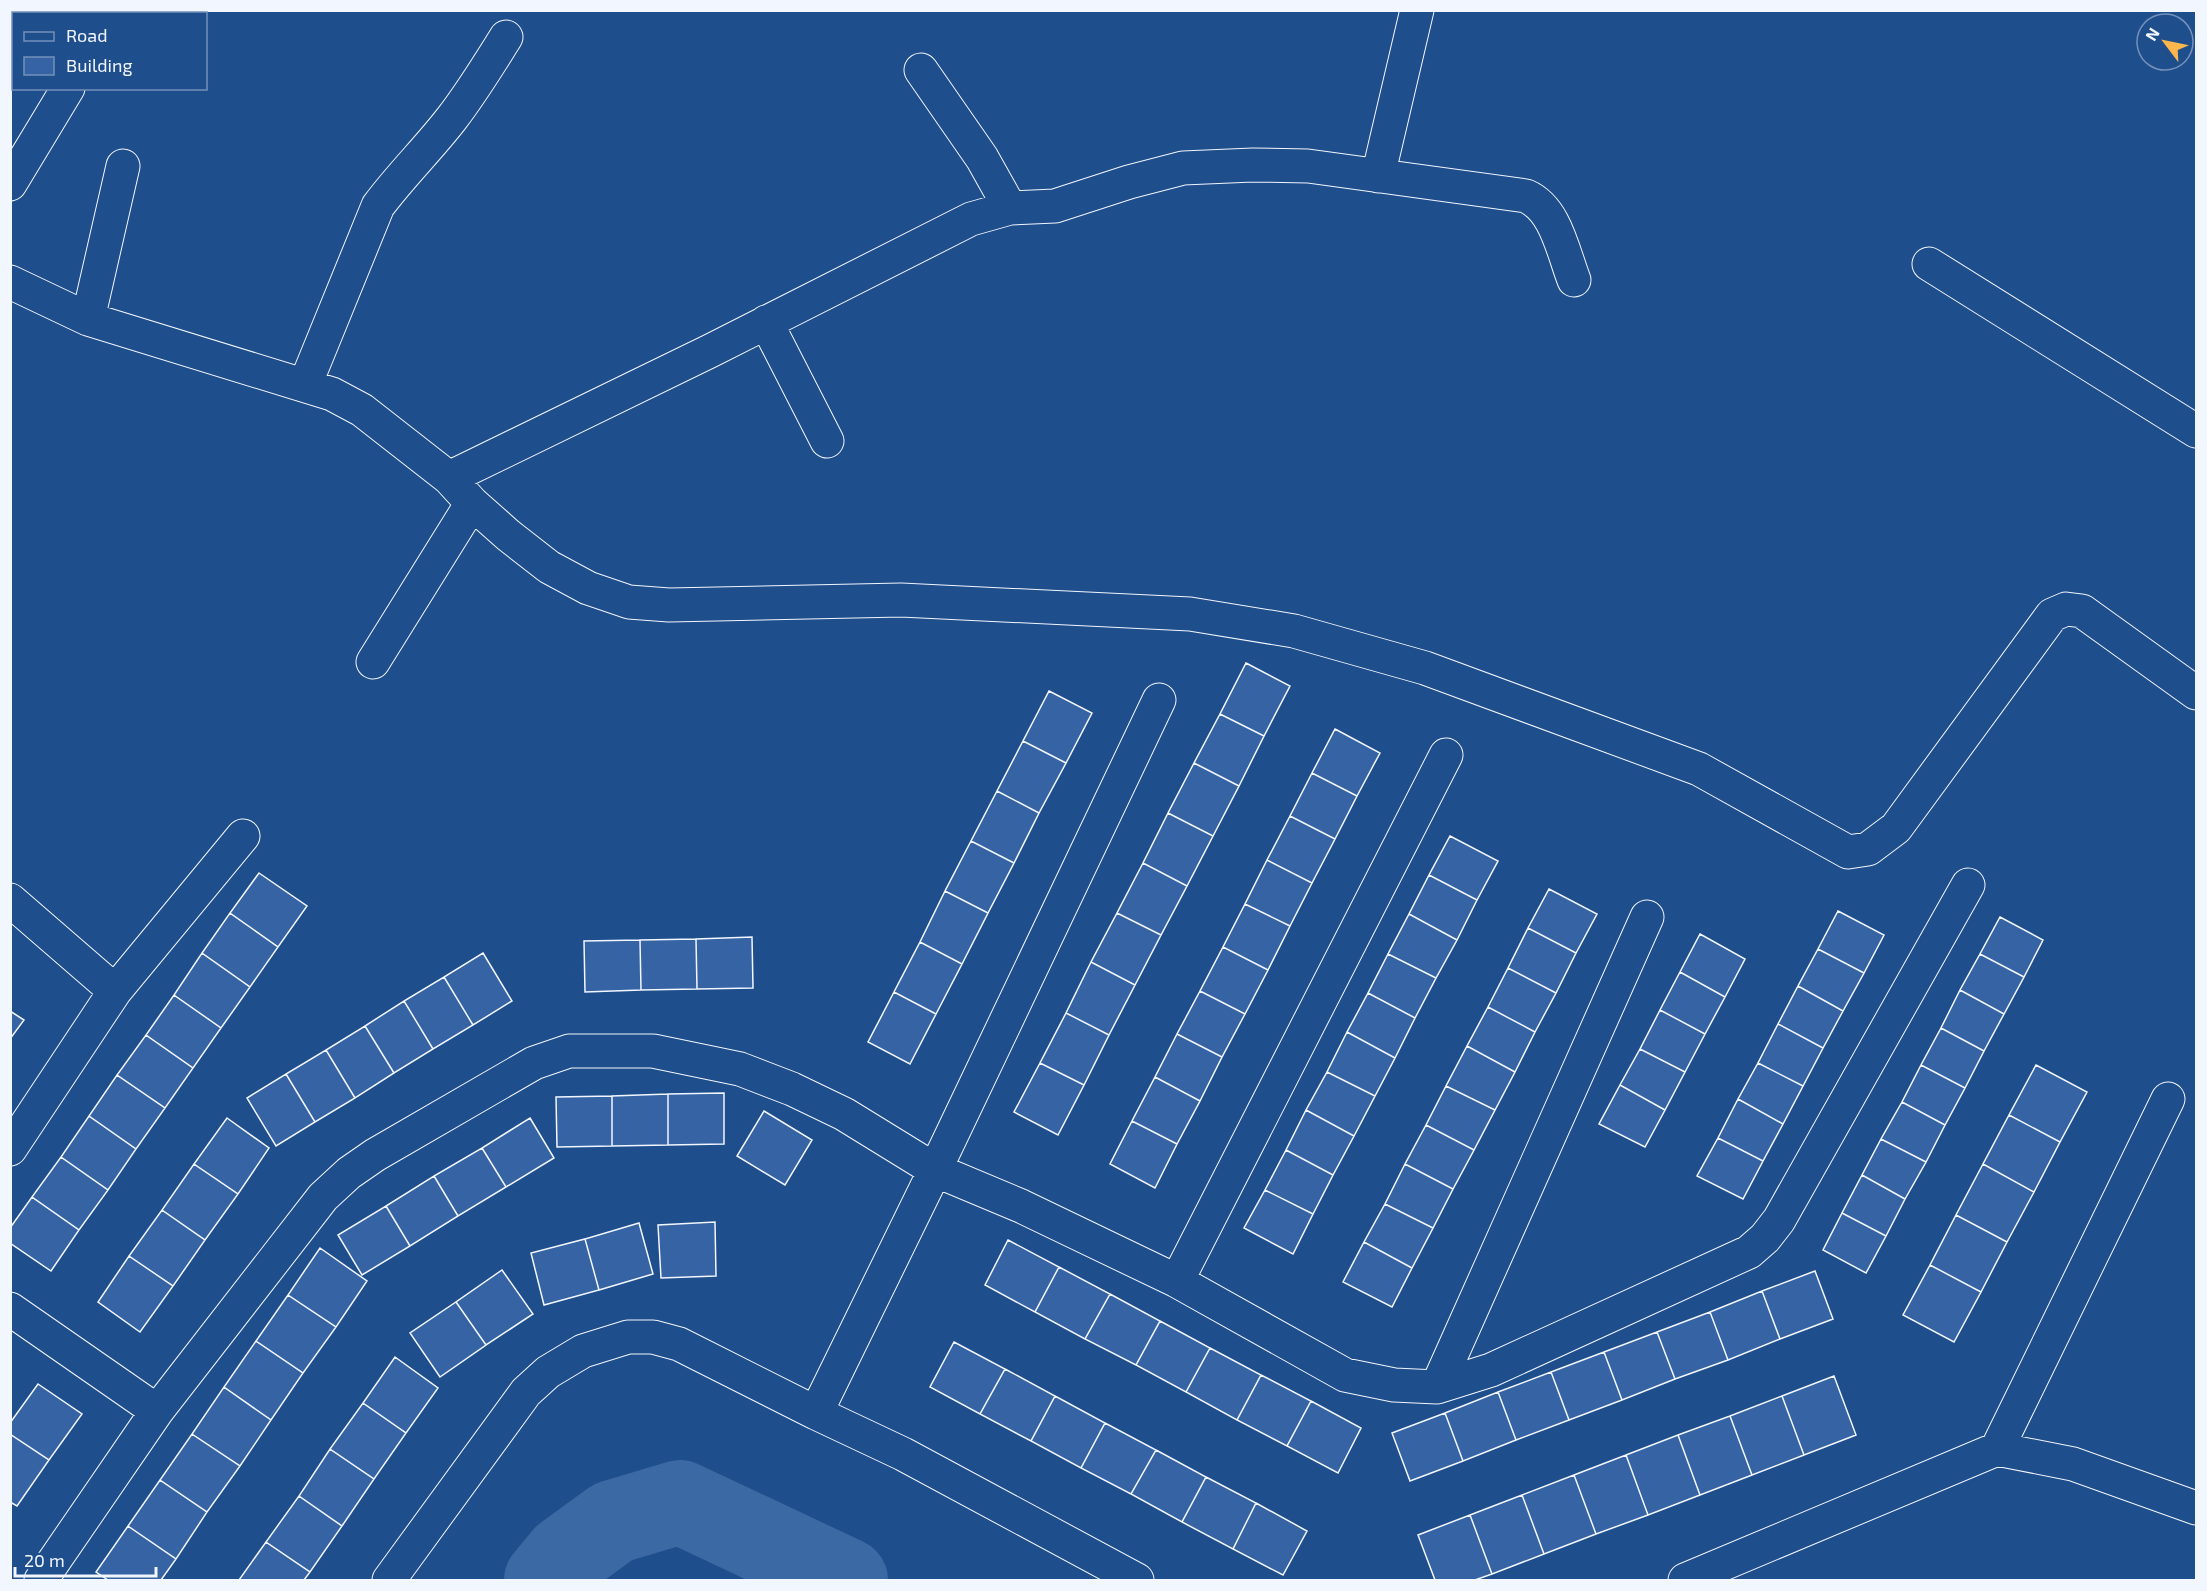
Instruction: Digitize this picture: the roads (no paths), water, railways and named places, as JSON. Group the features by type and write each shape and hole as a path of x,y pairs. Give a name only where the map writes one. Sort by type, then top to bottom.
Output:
{"street":[{"path":"1378,176 1417,10"},
{"path":"305,385 378,206 453,117 506,37"},
{"path":"921,69 982,158 1010,208"},
{"path":"10,184 67,90"},
{"path":"449,478 971,219 1010,208 1055,206 1129,182 1183,168 1253,165 1308,166 1526,196 1535,200 1548,215 1574,280"},
{"path":"88,319 123,166"},
{"path":"1929,264 2196,431"},
{"path":"10,282 88,319 332,394 362,410 449,478 472,503 549,567 588,588 629,602 669,605 913,600 1191,614 1294,631 1425,668 1699,769 1848,852 1868,849 1896,828 2052,615 2067,609 2082,611 2196,693"},
{"path":"766,322 827,441"},
{"path":"373,662 472,503"},
{"path":"816,1413 935,1170 1159,700"},
{"path":"1177,1281 1446,755"},
{"path":"10,1149 116,991 243,836"},
{"path":"40,1581 157,1411 323,1197 349,1173 534,1063 569,1051 653,1051 740,1069 792,1089 844,1114 935,1170 1021,1206 1177,1281 1344,1376 1394,1385 1437,1388 1502,1366 1749,1252 1765,1238 1779,1220 1968,885"},
{"path":"10,900 116,991"},
{"path":"1437,1388 1647,917"},
{"path":"1997,1449 2168,1099"},
{"path":"10,1310 157,1411"},
{"path":"389,1581 526,1392 548,1372 583,1351 628,1337 653,1337 680,1344 903,1454 1137,1581"},
{"path":"1685,1581 1997,1449 2073,1464 2196,1508"}],"waterway":[{"path":"546,1580 565,1557 613,1522 680,1502 846,1580"}]}
